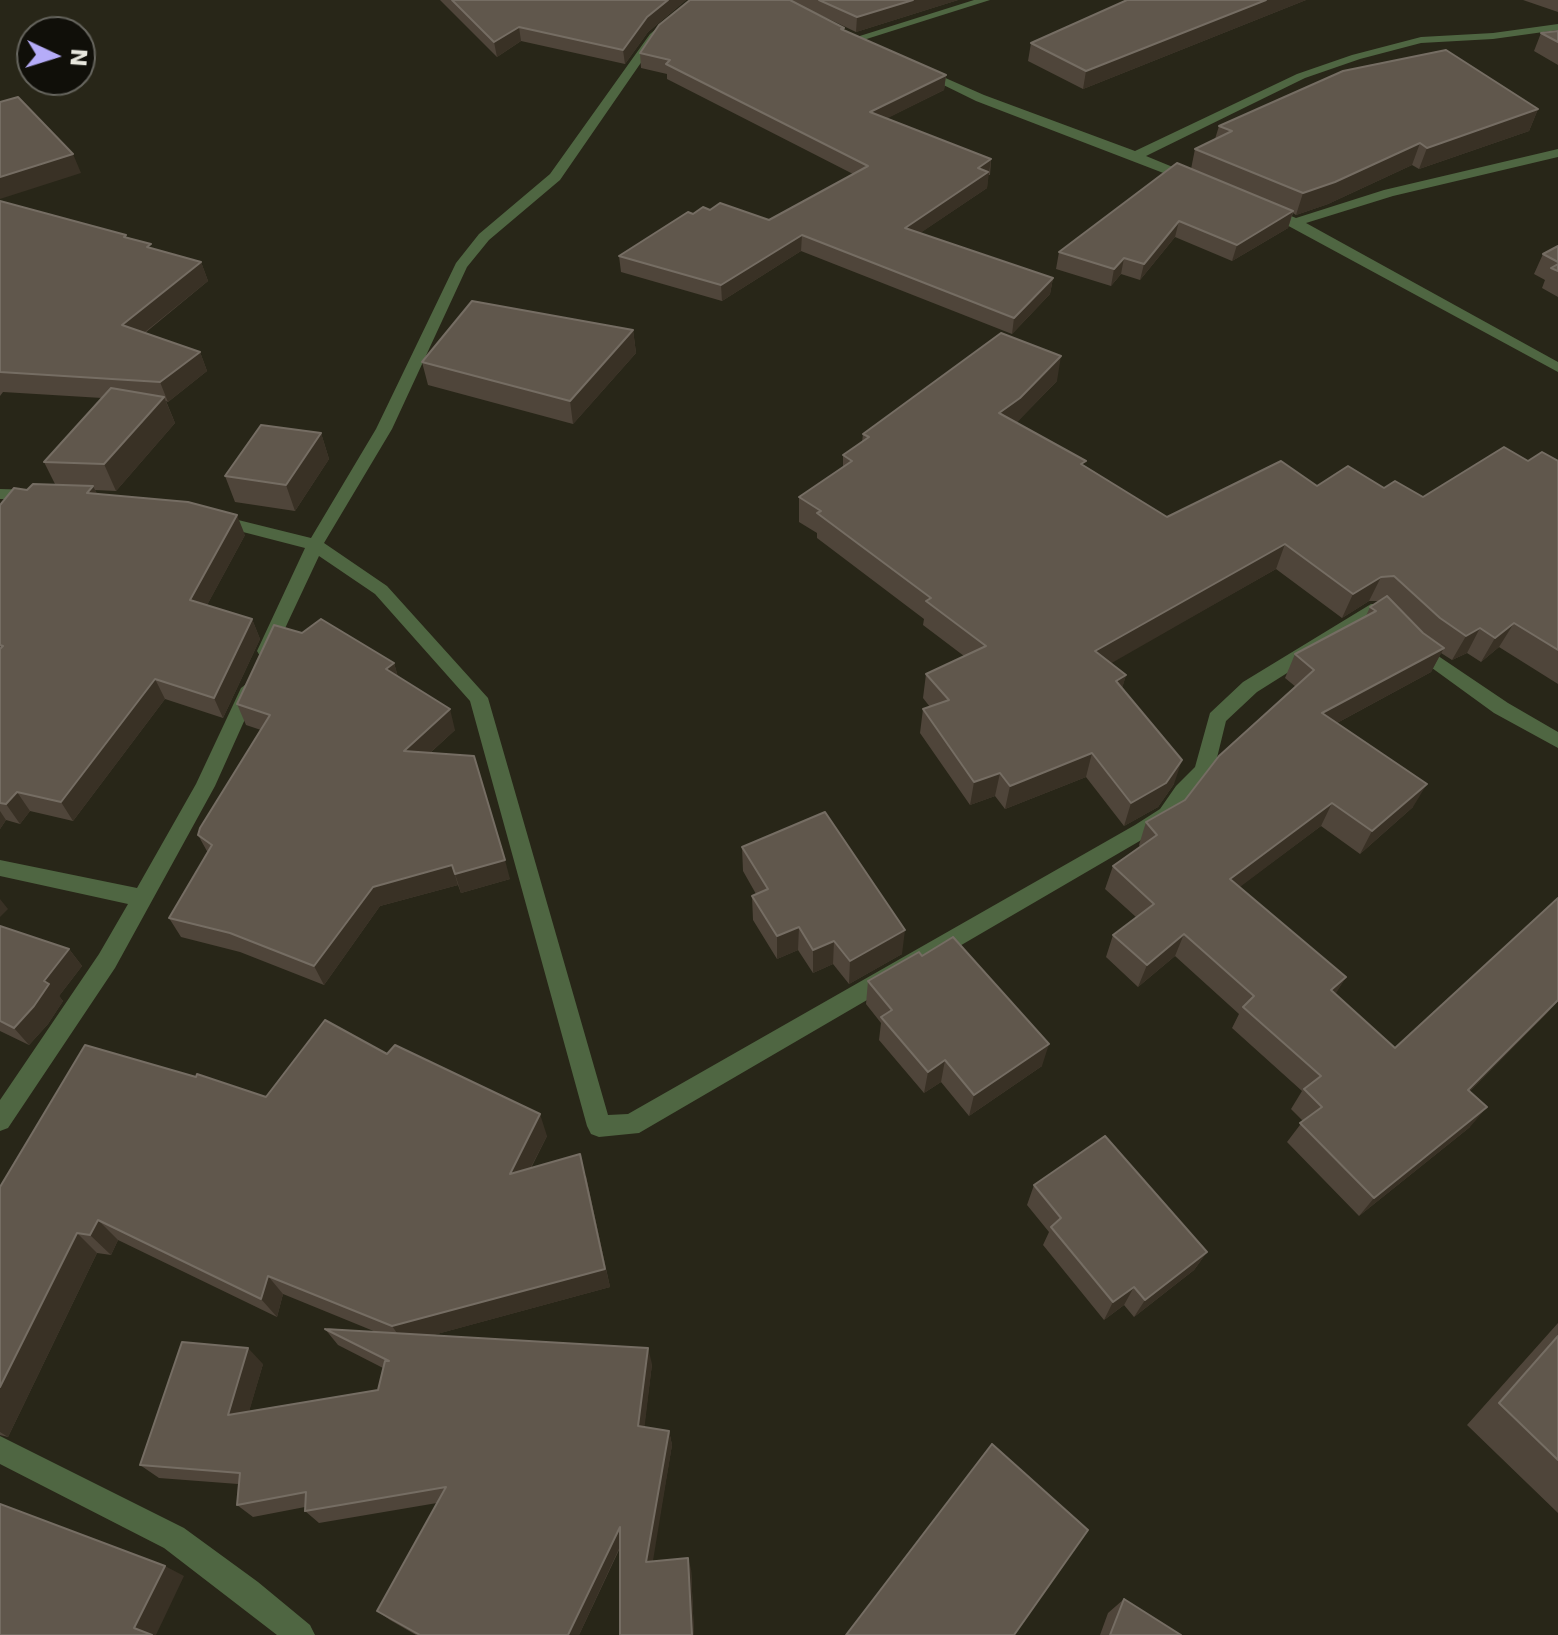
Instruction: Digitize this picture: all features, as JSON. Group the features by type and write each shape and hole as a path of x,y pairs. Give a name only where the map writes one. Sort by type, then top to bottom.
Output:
{"street":[{"path":"0,1120 107,961 205,786 315,545 384,429 461,266 484,237 555,177 654,36 679,12 698,0"},
{"path":"853,40 985,0"},
{"path":"1136,156 1301,76 1356,57 1421,40 1493,36 1558,27"},
{"path":"839,34 867,47"},
{"path":"909,66 980,98 1136,156 1210,188"},
{"path":"1295,222 1389,193 1558,153"},
{"path":"1252,205 1295,222 1558,368"},
{"path":"0,494 55,496"},
{"path":"195,514 315,545 381,590 479,698 599,1126 631,1125 1167,815 1183,791 1204,770 1217,718 1250,687 1377,608 1419,650 1501,708 1558,741"},
{"path":"0,868 142,898"},
{"path":"0,1450 174,1538 300,1635"}],"building":[{"path":"452,0 668,0 647,17 623,50 519,27 494,42"},
{"path":"690,0 790,0 844,28 841,29 946,75 870,112 991,159 978,168 988,172 905,228 1053,278 1014,318 802,235 721,285 619,256 688,212 693,214 703,207 710,210 720,203 769,220 868,166 666,64 670,60 640,53 659,25"},
{"path":"819,0 913,0 857,17"},
{"path":"1127,0 1266,0 1086,71 1031,43"},
{"path":"1558,31 1558,42 1541,33"},
{"path":"1446,50 1538,109 1427,148 1420,143 1335,182 1303,193 1195,149 1232,131 1219,126 1343,71"},
{"path":"18,97 73,154 0,177 0,102"},
{"path":"1177,163 1293,211 1237,245 1179,221 1144,264 1124,258 1114,269 1059,252"},
{"path":"0,201 126,235 124,237 151,244 147,247 201,262 122,325 200,352 160,382 0,372"},
{"path":"1558,246 1558,262 1543,254"},
{"path":"472,301 633,330 570,401 422,362"},
{"path":"1001,333 1061,356 1020,398 999,413 1086,461 1081,464 1167,517 1281,461 1317,486 1348,466 1384,488 1395,481 1423,497 1504,447 1528,461 1542,452 1558,461 1558,650 1514,623 1495,638 1480,628 1466,636 1440,618 1394,576 1381,577 1353,594 1285,544 1095,651 1126,675 1116,681 1182,760 1166,783 1131,803 1092,753 1010,786 1000,773 974,782 923,709 949,700 926,674 986,646 926,601 931,598 799,497 852,461 843,455 869,437 863,434"},
{"path":"111,388 164,397 104,464 44,462"},
{"path":"261,425 321,433 286,485 225,476"},
{"path":"33,484 93,486 87,493 188,502 237,515 190,600 252,619 214,698 155,679 61,802 17,792 6,804 0,803 0,649 3,646 0,645 0,505 14,488 27,490"},
{"path":"1387,596 1423,633 1444,648 1322,713 1427,784 1372,831 1332,803 1230,879 1346,977 1331,990 1395,1048 1558,898 1558,1000 1468,1090 1487,1107 1374,1198 1300,1123 1322,1107 1304,1089 1321,1076 1243,1007 1254,996 1184,934 1147,965 1113,935 1154,904 1113,866 1157,835 1146,822 1185,800 1219,756 1314,670 1295,654 1376,611 1370,607"},
{"path":"321,619 394,663 386,669 450,709 404,751 474,756 505,860 455,874 452,865 373,887 314,966 230,933 169,918 212,845 198,835 200,828 270,715 237,704 274,625 302,633"},
{"path":"825,812 905,930 850,961 834,941 813,950 799,927 777,936 752,896 768,889 742,847"},
{"path":"0,926 69,949 44,981 49,984 34,1006 14,1028 0,1021"},
{"path":"953,937 1049,1044 974,1095 945,1060 928,1072 881,1017 892,1010 868,981 919,952 922,956"},
{"path":"325,1020 387,1054 395,1045 540,1114 510,1174 580,1154 605,1269 392,1326 268,1276 261,1299 98,1220 90,1235 77,1233 0,1387 0,1187 85,1045 196,1077 197,1074 266,1097"},
{"path":"1105,1136 1207,1252 1145,1300 1134,1287 1113,1302 1051,1227 1061,1218 1034,1185"},
{"path":"325,1329 648,1348 638,1426 669,1431 646,1562 688,1558 692,1635 620,1635 620,1527 568,1635 420,1635 377,1611 446,1487 305,1511 306,1492 237,1505 240,1473 140,1465 182,1342 248,1348 228,1415 378,1390 385,1361 389,1361"},
{"path":"1558,1336 1558,1460 1499,1403"},
{"path":"992,1444 1088,1530 1014,1635 846,1635"},
{"path":"0,1504 165,1566 134,1628 152,1635 0,1635"},
{"path":"1124,1599 1181,1635 1110,1635"}]}
